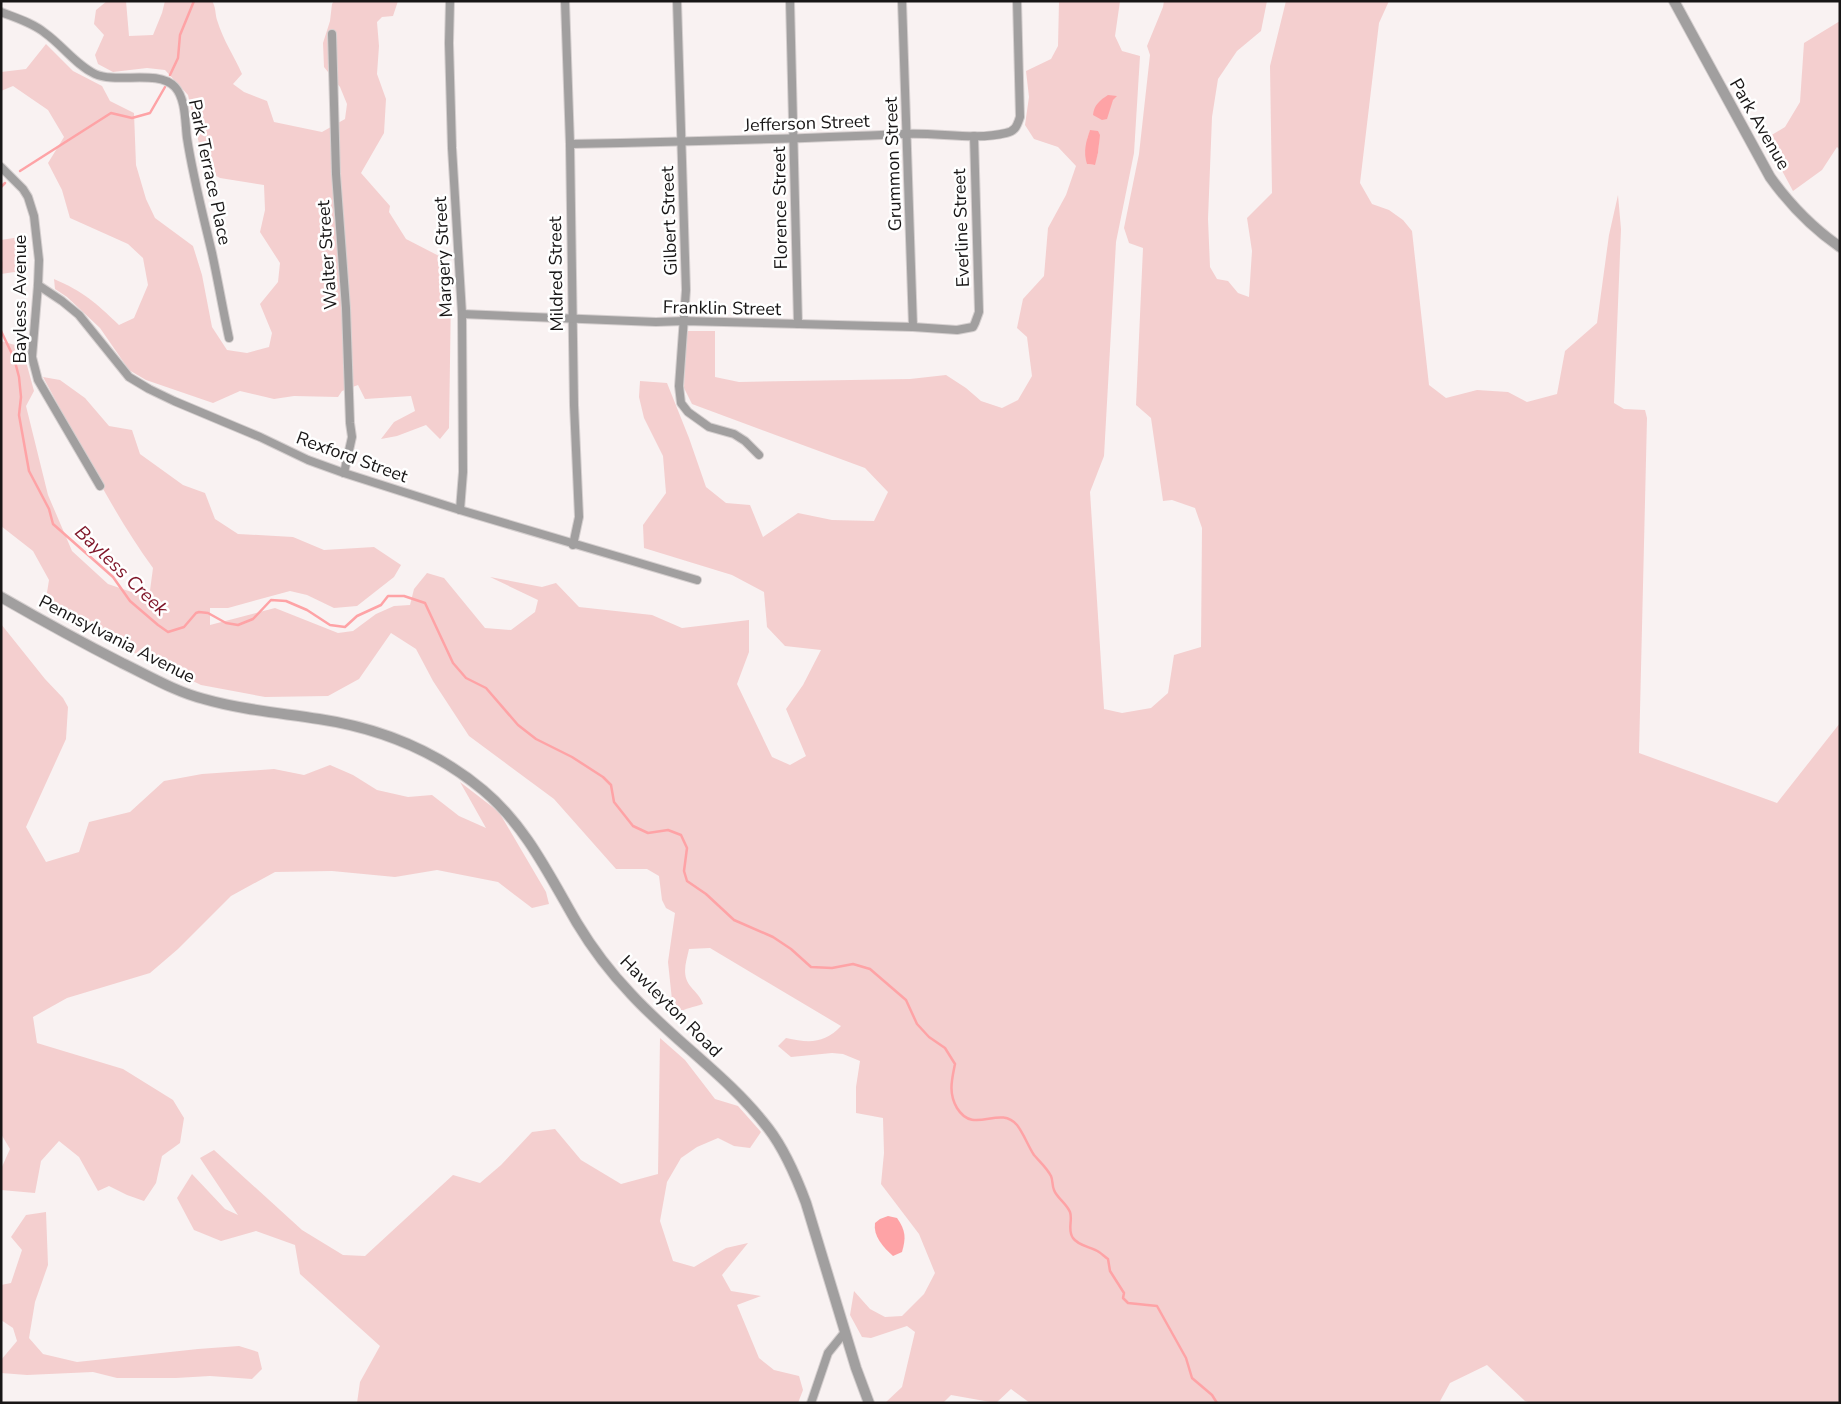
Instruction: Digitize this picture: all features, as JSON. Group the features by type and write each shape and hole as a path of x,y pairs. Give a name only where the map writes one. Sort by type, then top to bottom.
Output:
{"street":[{"name":"Margery Street","path":"450,1 449,43 452,138 462,314 463,472 460,510"},
{"name":"Mildred Street","path":"565,1 570,144 574,426 580,518 573,544"},
{"name":"Gilbert Street","path":"677,1 686,290 679,386 681,403 688,412 709,427 734,434 745,440 759,455"},
{"name":"Florence Street","path":"790,1 798,324"},
{"name":"Grummon Street","path":"902,1 913,326"},
{"name":"Jefferson Street","path":"570,144 793,139 907,134 974,136 994,135 1013,130 1020,116 1017,1"},
{"name":"Park Avenue","path":"1674,1 1770,177 1803,218 1840,247"},
{"name":"Park Terrace Place","path":"1,12 24,21 44,32 82,66 96,74 113,77 158,79 168,82 176,88 182,103 193,173 229,338"},
{"name":"Walter Street","path":"332,34 336,174 346,308 352,437 344,473"},
{"name":"Everline Street","path":"974,136 979,312 977,319"},
{"name":"Bayless Avenue","path":"1,167 23,189 34,216 38,285 32,357 36,374 44,393 100,486"},
{"name":"Rexford Street","path":"38,285 80,315 123,370 149,389 265,439 308,460 344,473 460,510 697,580"},
{"name":"Franklin Street","path":"462,314 656,322 913,326 957,330 973,327 977,319"},
{"name":"Pennsylvania Avenue","path":"1,597 50,626 186,694 206,700 281,713"},
{"name":"Hawleyton Road","path":"281,713 356,726 412,746 469,779 508,813 533,845 578,925 613,974 658,1021 752,1109 780,1146 806,1203 856,1368 869,1403"},
{"path":"811,1403 828,1353 845,1332"}],"shaded area":[{"path":"107,1 126,1 129,36 153,35 165,1 212,1 222,34 242,74 233,84 244,92 267,101 274,122 322,132 345,119 347,104 340,87 324,67 323,43 330,21 332,4 334,1 398,1 393,16 382,17 377,22 379,46 377,74 386,99 384,133 361,173 390,206 389,212 406,239 439,256 445,270 451,294 449,428 440,439 426,425 397,436 381,439 394,422 415,411 411,396 365,399 358,385 342,391 338,397 294,396 274,399 240,391 213,403 146,380 129,370 100,328 67,297 55,289 54,279 89,298 119,325 134,318 148,285 143,258 128,244 70,218 62,190 48,163 64,137 48,110 13,86 1,91 1,72 26,69 46,44 73,71 102,86 110,101 134,113 136,165 146,199 155,218 193,246 202,275 212,327 227,350 247,353 269,347 272,333 260,304 278,282 280,263 260,232 265,210 264,185 220,178 205,170 188,95 165,70 147,68 113,72 98,64 95,55 104,35 94,24 96,10"},
{"path":"1059,1 1120,1 1115,36 1122,51 1140,56 1134,153 1116,242 1104,456 1090,492 1104,709 1122,713 1151,708 1168,693 1174,655 1201,647 1202,528 1195,508 1172,500 1163,501 1151,418 1136,405 1143,248 1129,243 1124,228 1139,154 1150,55 1147,46 1164,1 1267,1 1261,31 1237,51 1218,79 1212,117 1208,219 1210,267 1217,279 1228,281 1238,293 1249,297 1252,251 1247,218 1272,193 1270,66 1286,1 1389,1 1379,23 1360,183 1372,204 1389,210 1403,220 1412,231 1429,385 1446,398 1477,390 1508,392 1527,402 1557,394 1565,351 1597,323 1609,235 1618,195 1621,229 1614,403 1624,409 1645,410 1647,418 1639,753 1777,803 1840,723 1840,1403 1532,1403 1525,1401 1487,1365 1450,1383 1439,1403 1030,1403 1011,1389 996,1403 951,1395 943,1403 885,1403 902,1387 915,1332 907,1326 871,1338 862,1337 850,1315 854,1291 870,1309 885,1317 902,1316 924,1294 935,1273 919,1234 881,1184 884,1153 883,1118 856,1113 856,1087 860,1061 843,1054 832,1053 791,1057 778,1046 786,1038 816,1041 835,1032 841,1026 710,948 689,949 686,964 686,978 703,1004 677,1014 672,1000 668,962 675,913 666,908 662,900 659,876 647,869 616,869 554,799 469,736 433,681 416,649 391,633 359,679 328,696 265,697 201,685 77,625 45,605 49,580 33,551 1,526 1,341 22,347 34,391 26,406 48,495 72,551 108,584 149,598 153,568 109,499 43,377 60,380 85,398 109,426 132,430 140,454 183,485 205,493 215,519 238,534 293,537 324,550 374,547 401,565 394,577 357,606 334,608 307,595 290,591 228,608 210,608 210,625 275,608 338,633 353,631 376,614 394,606 410,605 414,589 427,573 444,578 485,628 511,630 535,612 538,600 490,577 542,587 556,583 579,607 652,615 682,628 749,620 749,652 737,684 772,757 790,765 806,756 786,709 803,685 821,650 785,646 767,627 764,592 732,575 644,548 643,525 666,493 663,456 644,418 639,397 640,381 667,383 706,487 726,503 750,505 763,537 798,513 832,520 874,521 888,492 865,468 692,404 684,388 686,331 715,331 715,377 739,382 910,379 946,375 981,401 1002,408 1018,400 1032,376 1027,337 1017,328 1023,299 1044,276 1048,228 1066,195 1076,166 1058,147 1034,139 1025,125 1029,97 1026,71 1051,59 1058,46","holes":["1090,131 1099,140 1098,153 1094,165 1087,164 1087,139"]},
{"path":"1840,21 1840,150 1837,147 1822,170 1793,191 1765,139 1785,127 1800,102 1804,43"},
{"path":"1108,95 1117,96 1113,100 1107,119 1102,120 1093,115 1098,103"},
{"path":"1090,130 1098,131 1100,135 1095,165 1087,164 1085,155 1085,147"},
{"path":"26,236 28,270 1,274 1,240"},
{"path":"1,624 45,679 63,698 68,707 66,739 26,827 46,862 79,852 89,822 130,812 164,781 202,774 274,769 304,775 330,765 353,775 377,790 408,797 432,795 459,816 486,828 460,782 499,812 546,892 549,904 532,908 498,882 437,870 395,877 332,871 275,872 231,896 178,949 150,973 67,998 33,1017 37,1043 123,1069 173,1100 184,1118 180,1143 162,1156 156,1183 144,1201 109,1186 98,1191 79,1157 59,1141 41,1161 35,1193 1,1190 1,1169 10,1149 1,1134"},
{"path":"660,1038 685,1060 715,1099 738,1106 761,1132 750,1148 734,1146 718,1138 697,1147 681,1158 667,1182 660,1221 673,1261 694,1267 726,1248 748,1243 722,1275 731,1291 761,1296 737,1305 759,1358 774,1370 799,1376 803,1390 798,1403 357,1403 360,1382 380,1346 300,1274 295,1245 256,1231 221,1241 194,1230 177,1198 192,1174 225,1209 238,1215 200,1158 214,1150 302,1230 343,1255 365,1256 453,1175 480,1183 501,1165 532,1132 555,1129 581,1160 621,1184 658,1174"},
{"path":"46,1212 48,1265 35,1302 29,1338 43,1354 77,1362 239,1346 258,1352 262,1369 252,1379 210,1376 117,1378 93,1372 27,1375 1,1373 1,1360 17,1341 13,1328 1,1320 1,1285 11,1283 22,1250 11,1237 26,1215"},
{"path":"888,1216 897,1218 904,1235 902,1252 893,1256 879,1241 875,1228 875,1223"}],"waterway":[{"path":"170,75 178,58 180,35 194,1"},
{"path":"20,171 111,113 132,118 150,113 165,87"},
{"path":"1,187 5,183"},
{"name":"Bayless Creek","path":"1,262 1,268"},
{"name":"Bayless Creek","path":"1,331 14,358 19,377 21,397 19,415 29,471 49,509 53,524 113,577 130,601 168,632 184,627 199,612 208,613 226,623 238,625 253,619 271,600 286,601 307,610 330,625 345,627 357,616 381,605 388,596 404,596 425,603 453,663 466,678 486,688 518,725 536,739 572,757 603,777 611,785 614,802 633,826 648,833 668,830 681,835 687,848 684,871 687,881 706,894 734,920 773,937 791,949 811,967 832,968 853,964 870,969 906,1000 917,1024 929,1037 945,1048 955,1064 952,1097 957,1108 964,1116 971,1120 1002,1117 1010,1119 1017,1125 1034,1155 1052,1178 1055,1193 1070,1212 1070,1232 1075,1241 1096,1250 1108,1259 1110,1271 1124,1293 1123,1298 1128,1303 1157,1306 1186,1358 1192,1378 1212,1395 1217,1403"}]}
